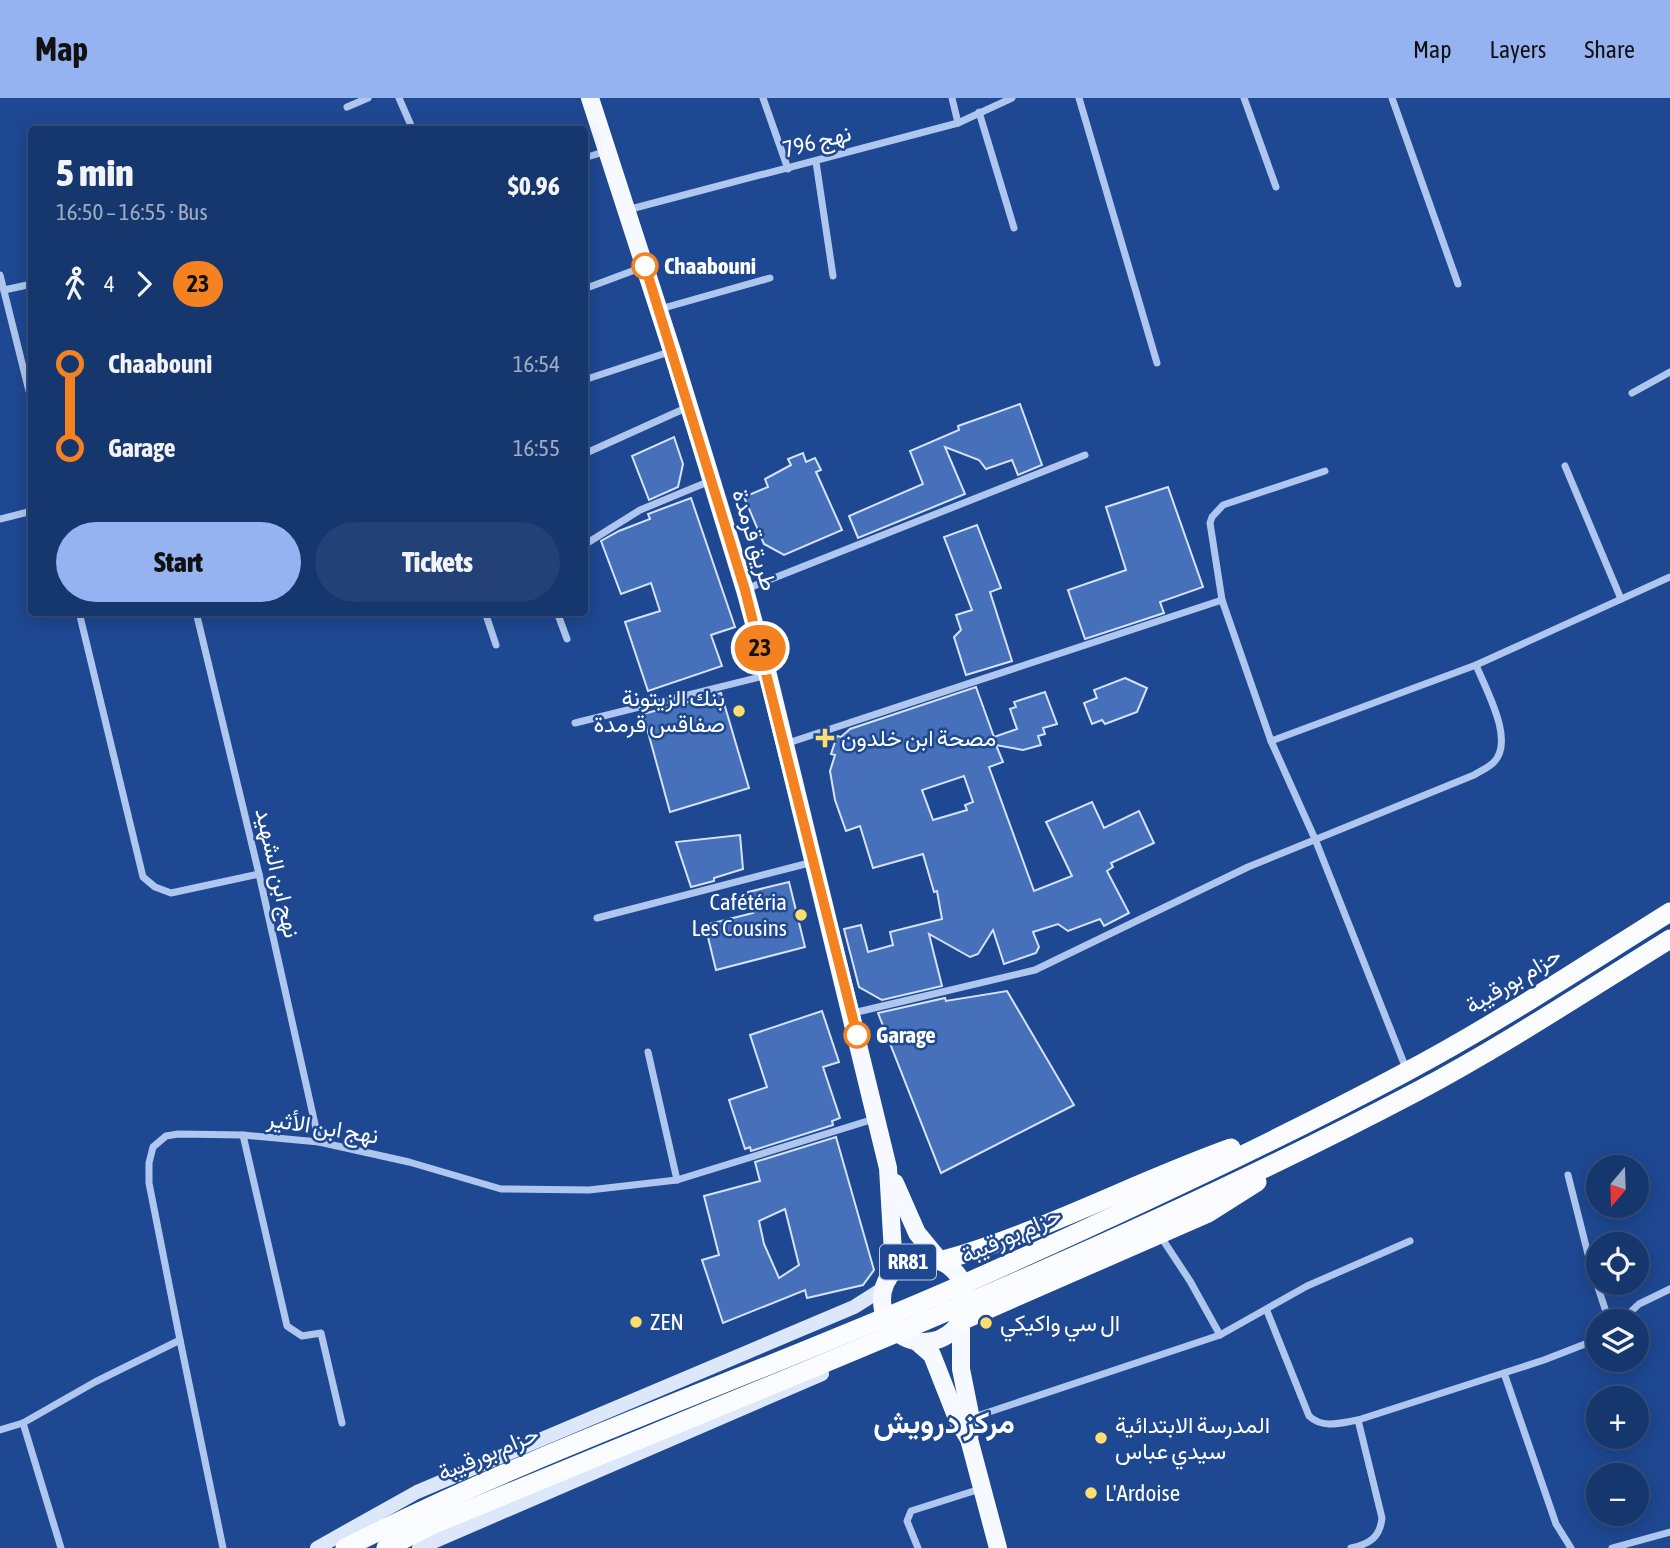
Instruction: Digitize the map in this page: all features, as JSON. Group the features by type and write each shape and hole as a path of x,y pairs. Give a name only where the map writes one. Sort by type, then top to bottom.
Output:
{"highway":[{"name":"حزام بورقيبة","path":"345,1548 450,1496 981,1276 1190,1179 1407,1072 1670,912"},
{"name":"حزام بورقيبة","path":"386,1548 432,1525 988,1294 1200,1198 1418,1091 1670,939"},
{"path":"940,1261 999,1242 1181,1165 1324,1114"},
{"path":"961,1321 1208,1213 1339,1130"}],"main road":[{"name":"طريق قرمدة","path":"590,98 672,351 768,675 888,1168 893,1241 886,1284"},
{"name":"طريق قرمدة","path":"888,1168 917,1233 940,1261"},
{"name":"RR81","path":"969,1438 971,1419 961,1369 961,1321 966,1308 964,1286 952,1269 940,1261 928,1258 905,1263 886,1284 884,1312 897,1332 932,1355 958,1421 969,1438 998,1548"},
{"name":"حزام بورقيبة","path":"317,1548 418,1492 854,1307 886,1284"},
{"path":"419,1548 442,1542 545,1494 911,1340 929,1342 942,1339 953,1332 961,1321"},
{"path":"530,1444 545,1494"}],"street":[{"path":"347,107 368,98"},
{"path":"399,98 411,126"},
{"path":"763,98 788,169"},
{"path":"952,98 958,122"},
{"name":"نهج 796","path":"627,210 816,162 958,122 1012,98"},
{"path":"1079,98 1157,363"},
{"path":"1244,98 1276,187"},
{"path":"1392,98 1458,284"},
{"path":"979,112 1014,228"},
{"path":"588,157 608,150"},
{"path":"816,162 833,276"},
{"path":"588,287 645,266"},
{"path":"0,275 28,387"},
{"path":"659,310 770,278"},
{"path":"4,290 28,285"},
{"path":"588,379 672,351"},
{"path":"1632,393 1670,372"},
{"path":"588,452 688,407"},
{"path":"745,590 1085,455"},
{"path":"1565,466 1621,599"},
{"path":"1325,471 1223,505 1212,517 1211,534 1222,600 1271,741 1315,839 1407,1072"},
{"path":"588,542 640,510 711,481"},
{"path":"0,519 28,512"},
{"path":"1271,741 1476,666 1670,577"},
{"path":"784,744 1222,600"},
{"path":"80,616 143,877 155,887 171,893 259,874"},
{"name":"نهج ابن الشهيد","path":"197,616 259,874 319,1142"},
{"path":"486,616 496,645"},
{"path":"558,616 567,639"},
{"path":"852,1013 1035,971 1248,867 1474,775 1493,763 1503,744 1501,729 1476,666"},
{"path":"575,723 768,675"},
{"path":"597,918 813,862"},
{"path":"648,1052 677,1180"},
{"name":"نهج ابن الأثير","path":"223,1548 149,1183 149,1163 153,1147 166,1136 243,1135 319,1142 409,1162 500,1189 589,1191 677,1180 876,1119"},
{"path":"243,1135 287,1326 302,1336 321,1333 342,1423"},
{"path":"1568,1175 1605,1309"},
{"path":"1159,1235 1190,1281 1220,1335"},
{"path":"971,1419 1220,1335 1267,1311 1307,1286 1410,1241"},
{"path":"1634,1309 1670,1289"},
{"path":"1267,1311 1309,1416 1317,1423 1358,1420 1586,1343"},
{"path":"0,1430 23,1423 95,1382 180,1340"},
{"path":"1504,1373 1556,1524 1571,1548"},
{"path":"1351,1548 1373,1540 1380,1531 1382,1518 1358,1420"},
{"path":"23,1423 61,1548"},
{"path":"918,1548 908,1521 911,1511 981,1488"},
{"path":"1612,1548 1670,1532"}],"building":[{"path":"1020,404 1042,465 1018,475 1012,460 986,469 979,460 945,447 965,494 858,538 849,516 923,484 910,451 959,430 958,426"},
{"path":"674,437 683,464 678,487 649,500 632,456"},
{"path":"803,453 806,462 815,458 821,470 816,472 842,530 784,555 764,544 744,497 768,487 765,479 791,465 788,459"},
{"path":"1168,487 1203,587 1160,602 1164,613 1085,639 1068,590 1126,570 1106,507"},
{"path":"691,498 735,627 711,635 722,666 648,691 625,622 660,611 651,583 621,594 601,541 650,519 648,514"},
{"path":"977,525 1001,588 990,592 1012,661 966,675 954,637 961,630 956,615 972,610 944,537"},
{"path":"1125,678 1147,688 1137,712 1105,724 1102,720 1092,724 1084,703 1097,698 1094,690"},
{"path":"976,687 994,737 1017,729 1010,709 1016,707 1014,702 1045,692 1057,724 1043,728 1045,734 1038,736 1041,745 1023,750 996,745 1003,762 989,767 1034,891 1072,876 1046,822 1092,802 1104,828 1139,811 1154,843 1111,863 1113,867 1107,871 1129,913 1104,926 1100,919 1068,931 1058,924 1033,932 1039,947 1036,953 1004,964 993,930 978,954 970,957 929,934 942,986 882,1000 859,987 844,929 861,925 868,952 893,945 890,932 942,919 937,891 934,892 923,854 873,868 860,826 846,831 835,800 830,771 835,755 831,754 837,736 841,737 850,729","holes":["964,776 973,802 965,805 967,810 933,820 922,790"]},
{"path":"721,693 749,788 670,812 643,714"},
{"path":"740,835 743,869 691,887 676,842"},
{"path":"789,882 805,947 716,970 705,925 753,913 748,892"},
{"path":"1007,991 1074,1105 941,1173 878,1013 945,998 946,1001"},
{"path":"822,1011 839,1062 823,1067 840,1118 832,1121 833,1125 751,1151 750,1147 745,1149 729,1100 767,1087 750,1035"},
{"path":"836,1137 874,1270 863,1285 807,1298 805,1290 723,1323 702,1260 719,1255 704,1196 760,1181 755,1162","holes":["785,1209 799,1265 779,1278 764,1244 759,1221"]}],"bus line":[{"name":"23","path":"645,266 745,590 857,1035"}],"place":[{"name":"Chaabouni","path":"645,266"},
{"name":"بنك الزيتونة صفاقس قرمدة","path":"739,711"},
{"name":"مصحة ابن خلدون","path":"825,738"},
{"name":"Cafétéria Les Cousins","path":"801,915"},
{"name":"Garage","path":"857,1035"},
{"name":"ZEN","path":"636,1322"},
{"name":"ال سي واكيكي","path":"986,1323"},
{"name":"المدرسة الابتدائية سيدي عباس","path":"1101,1438"},
{"name":"L'Ardoise","path":"1091,1493"}],"district":[{"name":"مركز درويش","path":"944,1423"}]}
